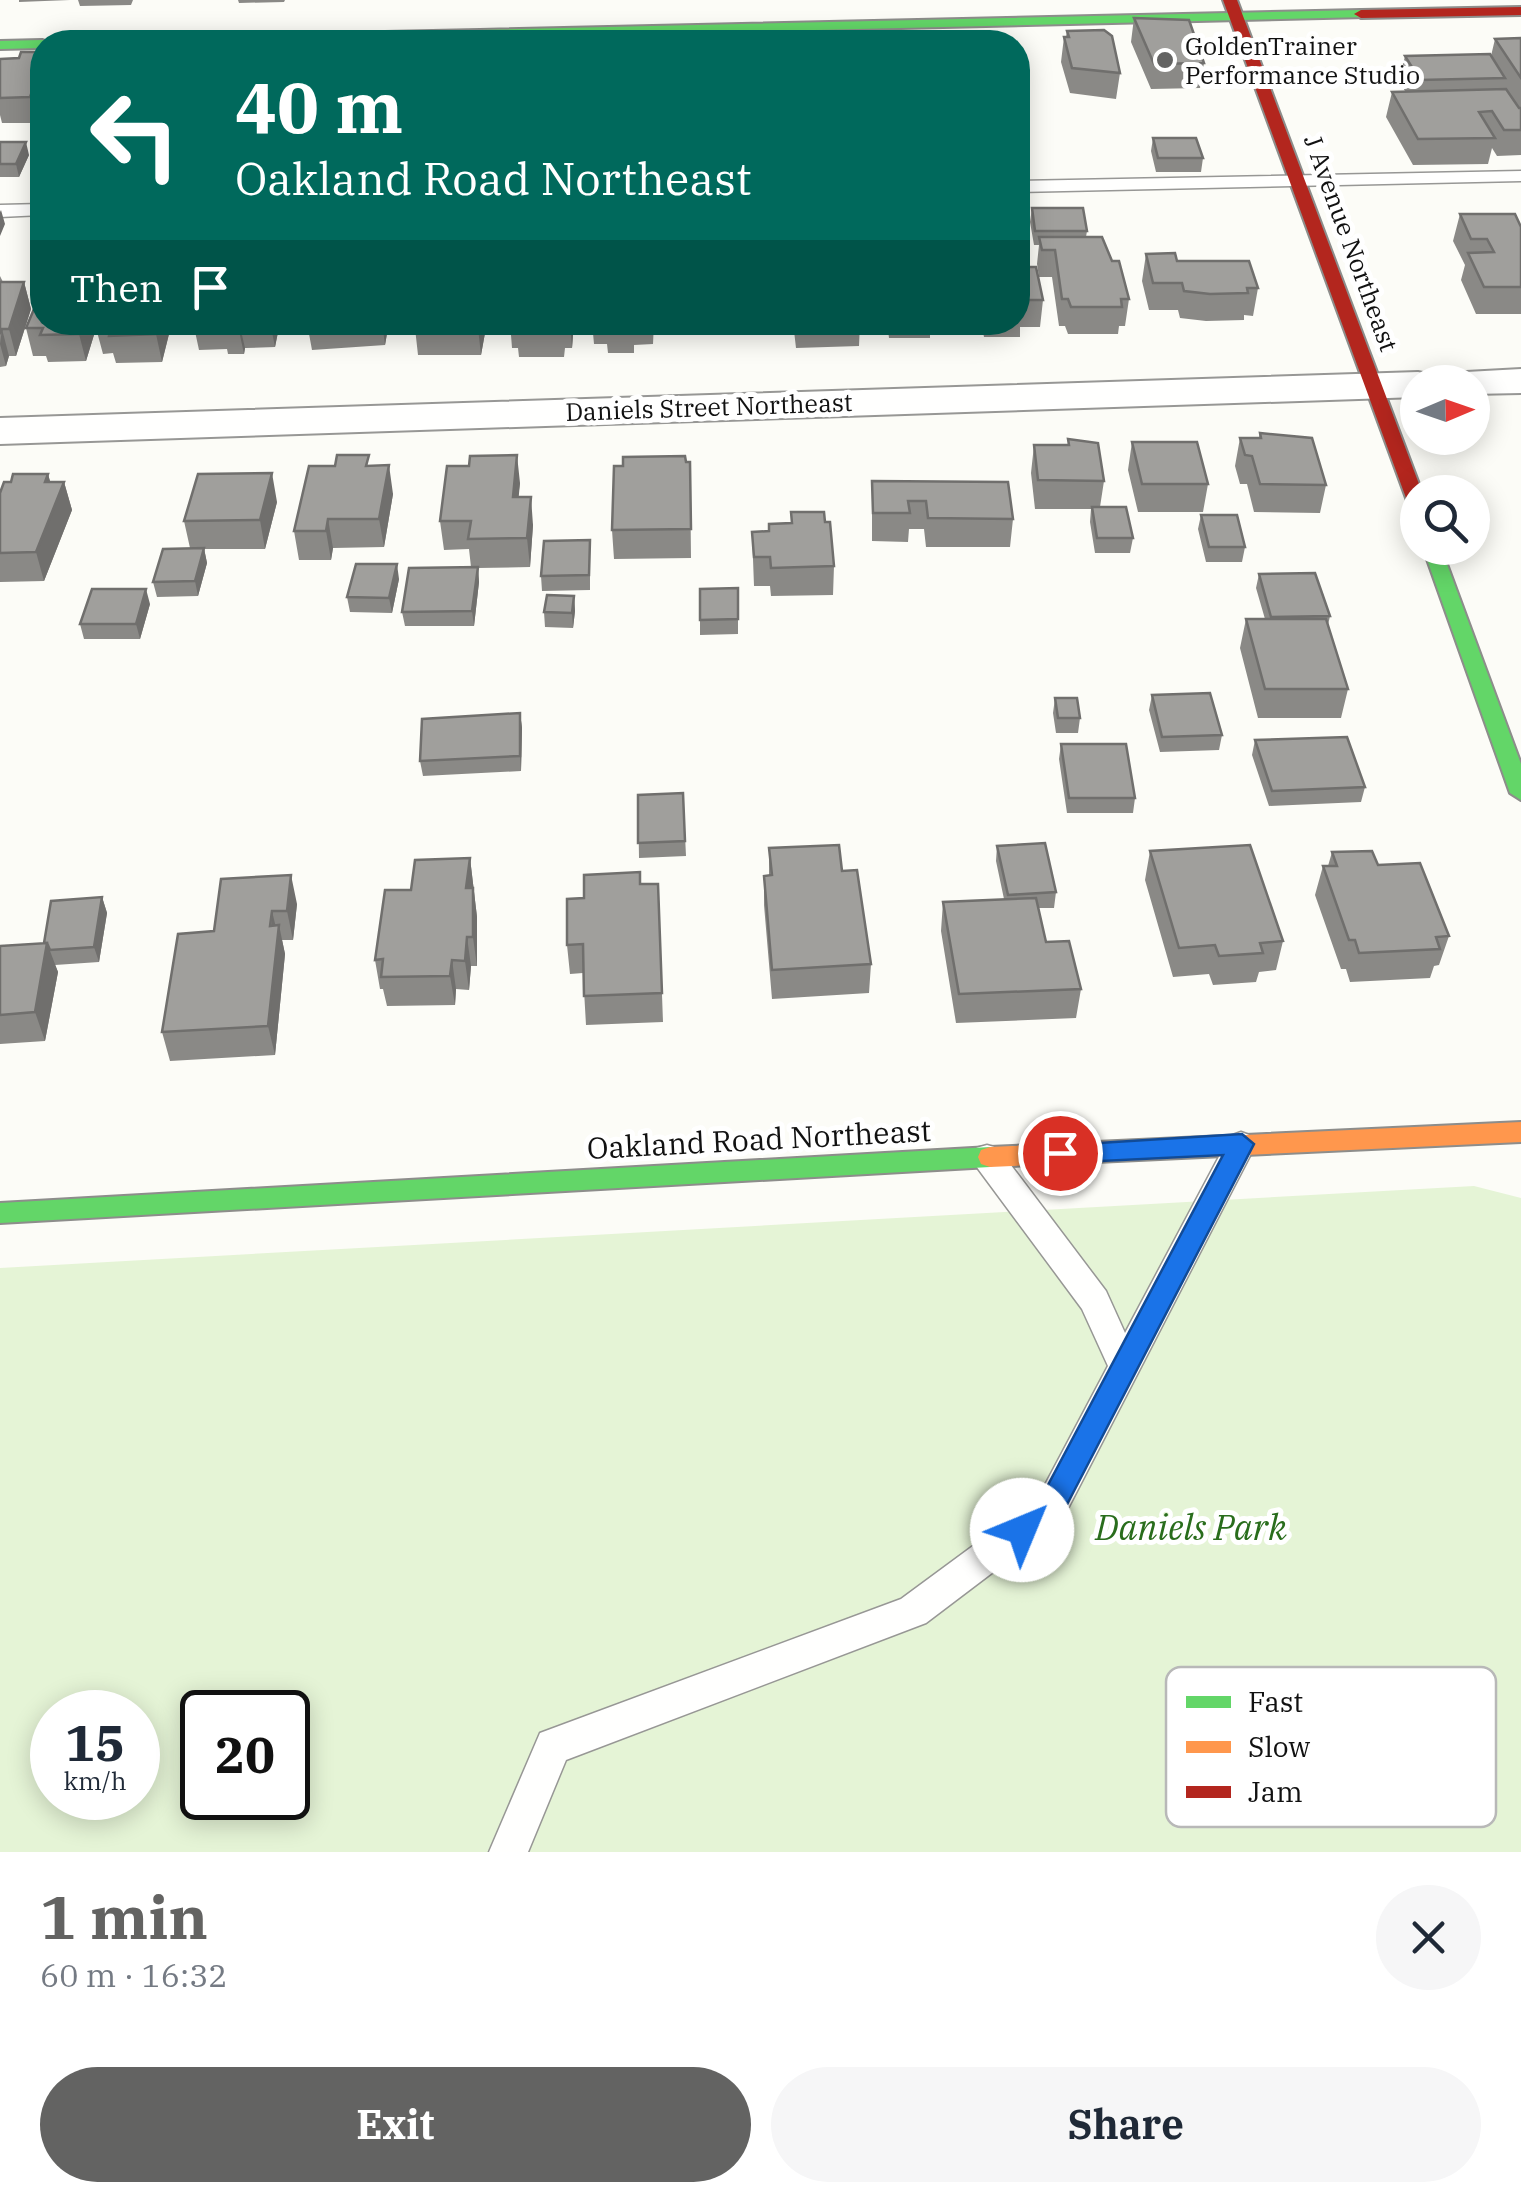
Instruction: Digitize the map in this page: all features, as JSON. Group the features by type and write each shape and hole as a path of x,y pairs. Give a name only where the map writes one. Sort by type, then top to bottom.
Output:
{"main road":[{"path":"499,30 1234,8 1521,11"},
{"name":"J Avenue Northeast","path":"1234,8 1407,475"},
{"path":"0,45 30,44"},
{"path":"1438,565 1521,793"},
{"name":"Oakland Road Northeast","path":"0,1214 988,1157 1521,1132"}],"street":[{"path":"1490,382 1521,381"},
{"name":"Daniels Street Northeast","path":"0,431 1400,384"}],"lane":[{"path":"1030,187 1521,176"},
{"path":"0,211 30,210"},
{"path":"508,1852 553,1746 912,1610 1050,1509 1242,1144"},
{"path":"988,1157 1095,1300 1125,1368"}],"green space":[{"name":"Daniels Park","path":"1474,1186 1521,1198 1521,1852 0,1852 0,1268"}],"building":[{"path":"1134,18 1189,20 1204,63 1154,64"},
{"path":"1104,30 1112,36 1120,73 1072,68 1064,37 1069,37 1067,31"},
{"path":"1521,38 1521,78 1495,39"},
{"path":"21,52 30,52 30,97 0,98 0,59 19,58"},
{"path":"1490,54 1505,78 1420,80 1405,56"},
{"path":"1506,89 1521,108 1521,130 1504,130 1492,111 1479,112 1495,138 1418,139 1392,92"},
{"path":"1153,138 1196,138 1203,158 1158,158"},
{"path":"0,142 26,142 16,164 0,164"},
{"path":"1032,208 1083,208 1087,231 1035,231"},
{"path":"1460,214 1515,214 1521,227 1521,287 1484,287 1468,253 1494,252 1487,239 1471,239"},
{"path":"1039,237 1102,237 1112,261 1119,261 1129,299 1121,299 1122,307 1071,307 1068,299 1062,299 1055,250 1042,250"},
{"path":"1175,253 1177,261 1249,261 1258,288 1247,288 1248,293 1210,294 1184,291 1182,283 1153,283 1146,254"},
{"path":"1030,267 1036,267 1043,300 1030,300"},
{"path":"0,282 24,282 9,329 2,329 0,334"},
{"path":"1260,433 1312,438 1326,485 1260,484 1252,456 1245,455 1240,438 1261,438"},
{"path":"1068,439 1098,443 1104,481 1038,480 1034,445 1069,445"},
{"path":"1132,442 1197,442 1208,484 1142,484"},
{"path":"337,455 369,455 366,466 389,465 379,519 328,519 326,531 294,531 309,466 335,466"},
{"path":"517,455 513,497 531,497 527,538 468,539 471,521 440,521 447,466 469,466 470,456"},
{"path":"685,456 686,462 690,462 691,529 612,530 614,466 623,466 623,457"},
{"path":"272,473 260,520 184,521 198,474"},
{"path":"13,474 48,474 45,482 64,482 36,552 0,553 0,493"},
{"path":"872,481 1008,482 1013,519 928,518 926,501 908,501 910,513 873,513"},
{"path":"1092,507 1126,507 1133,538 1097,538"},
{"path":"791,512 824,512 825,522 830,522 834,566 771,568 770,557 754,557 752,532 769,531 769,524 792,523"},
{"path":"1201,515 1237,515 1245,547 1209,547"},
{"path":"590,540 589,575 541,576 544,541"},
{"path":"204,548 195,581 153,582 163,549"},
{"path":"356,564 397,564 389,598 347,597"},
{"path":"478,567 472,611 402,612 409,568"},
{"path":"1315,573 1330,616 1271,617 1259,574"},
{"path":"738,588 738,619 700,620 700,589"},
{"path":"92,589 146,589 136,624 80,624"},
{"path":"547,595 574,596 572,613 544,612"},
{"path":"1246,619 1326,619 1348,689 1265,689"},
{"path":"1210,693 1222,735 1162,737 1152,695"},
{"path":"1055,698 1077,698 1080,718 1058,718"},
{"path":"520,713 520,756 420,761 422,719"},
{"path":"1347,737 1365,787 1272,791 1255,740"},
{"path":"1061,744 1126,744 1135,798 1069,798"},
{"path":"683,793 685,841 638,843 638,795"},
{"path":"1045,843 1056,892 1008,895 997,846"},
{"path":"839,845 842,871 857,870 871,964 772,970 764,876 772,875 769,848"},
{"path":"1250,845 1283,941 1260,943 1263,953 1219,956 1215,945 1179,948 1150,851"},
{"path":"1372,851 1378,865 1420,863 1449,936 1436,937 1440,949 1359,953 1355,940 1349,940 1323,866 1337,866 1332,852"},
{"path":"470,858 466,888 473,888 473,937 467,937 465,961 452,960 450,976 381,977 383,959 375,960 385,890 411,890 415,860"},
{"path":"640,872 640,884 658,884 662,993 584,996 583,944 567,945 567,899 584,898 584,875"},
{"path":"291,875 287,911 272,911 270,926 279,925 268,1026 162,1032 178,934 214,931 221,879"},
{"path":"102,897 94,947 50,950 44,943 51,901"},
{"path":"1036,898 1046,942 1069,941 1081,989 959,994 943,902"},
{"path":"47,943 35,1012 0,1015 0,946"}],"traffic: fast":[{"path":"656,30 1361,14"},
{"path":"0,45 30,44"},
{"path":"1438,565 1521,793"},
{"path":"0,1213 990,1157"}],"traffic: slow":[{"path":"990,1157 1521,1132"}],"traffic: jam":[{"path":"1230,0 1406,475"},
{"path":"1361,14 1521,11"}],"place":[{"name":"GoldenTrainer Performance Studio","path":"1165,60"}],"route":[{"path":"1022,1530 1050,1509 1242,1144 1060,1153"}]}
